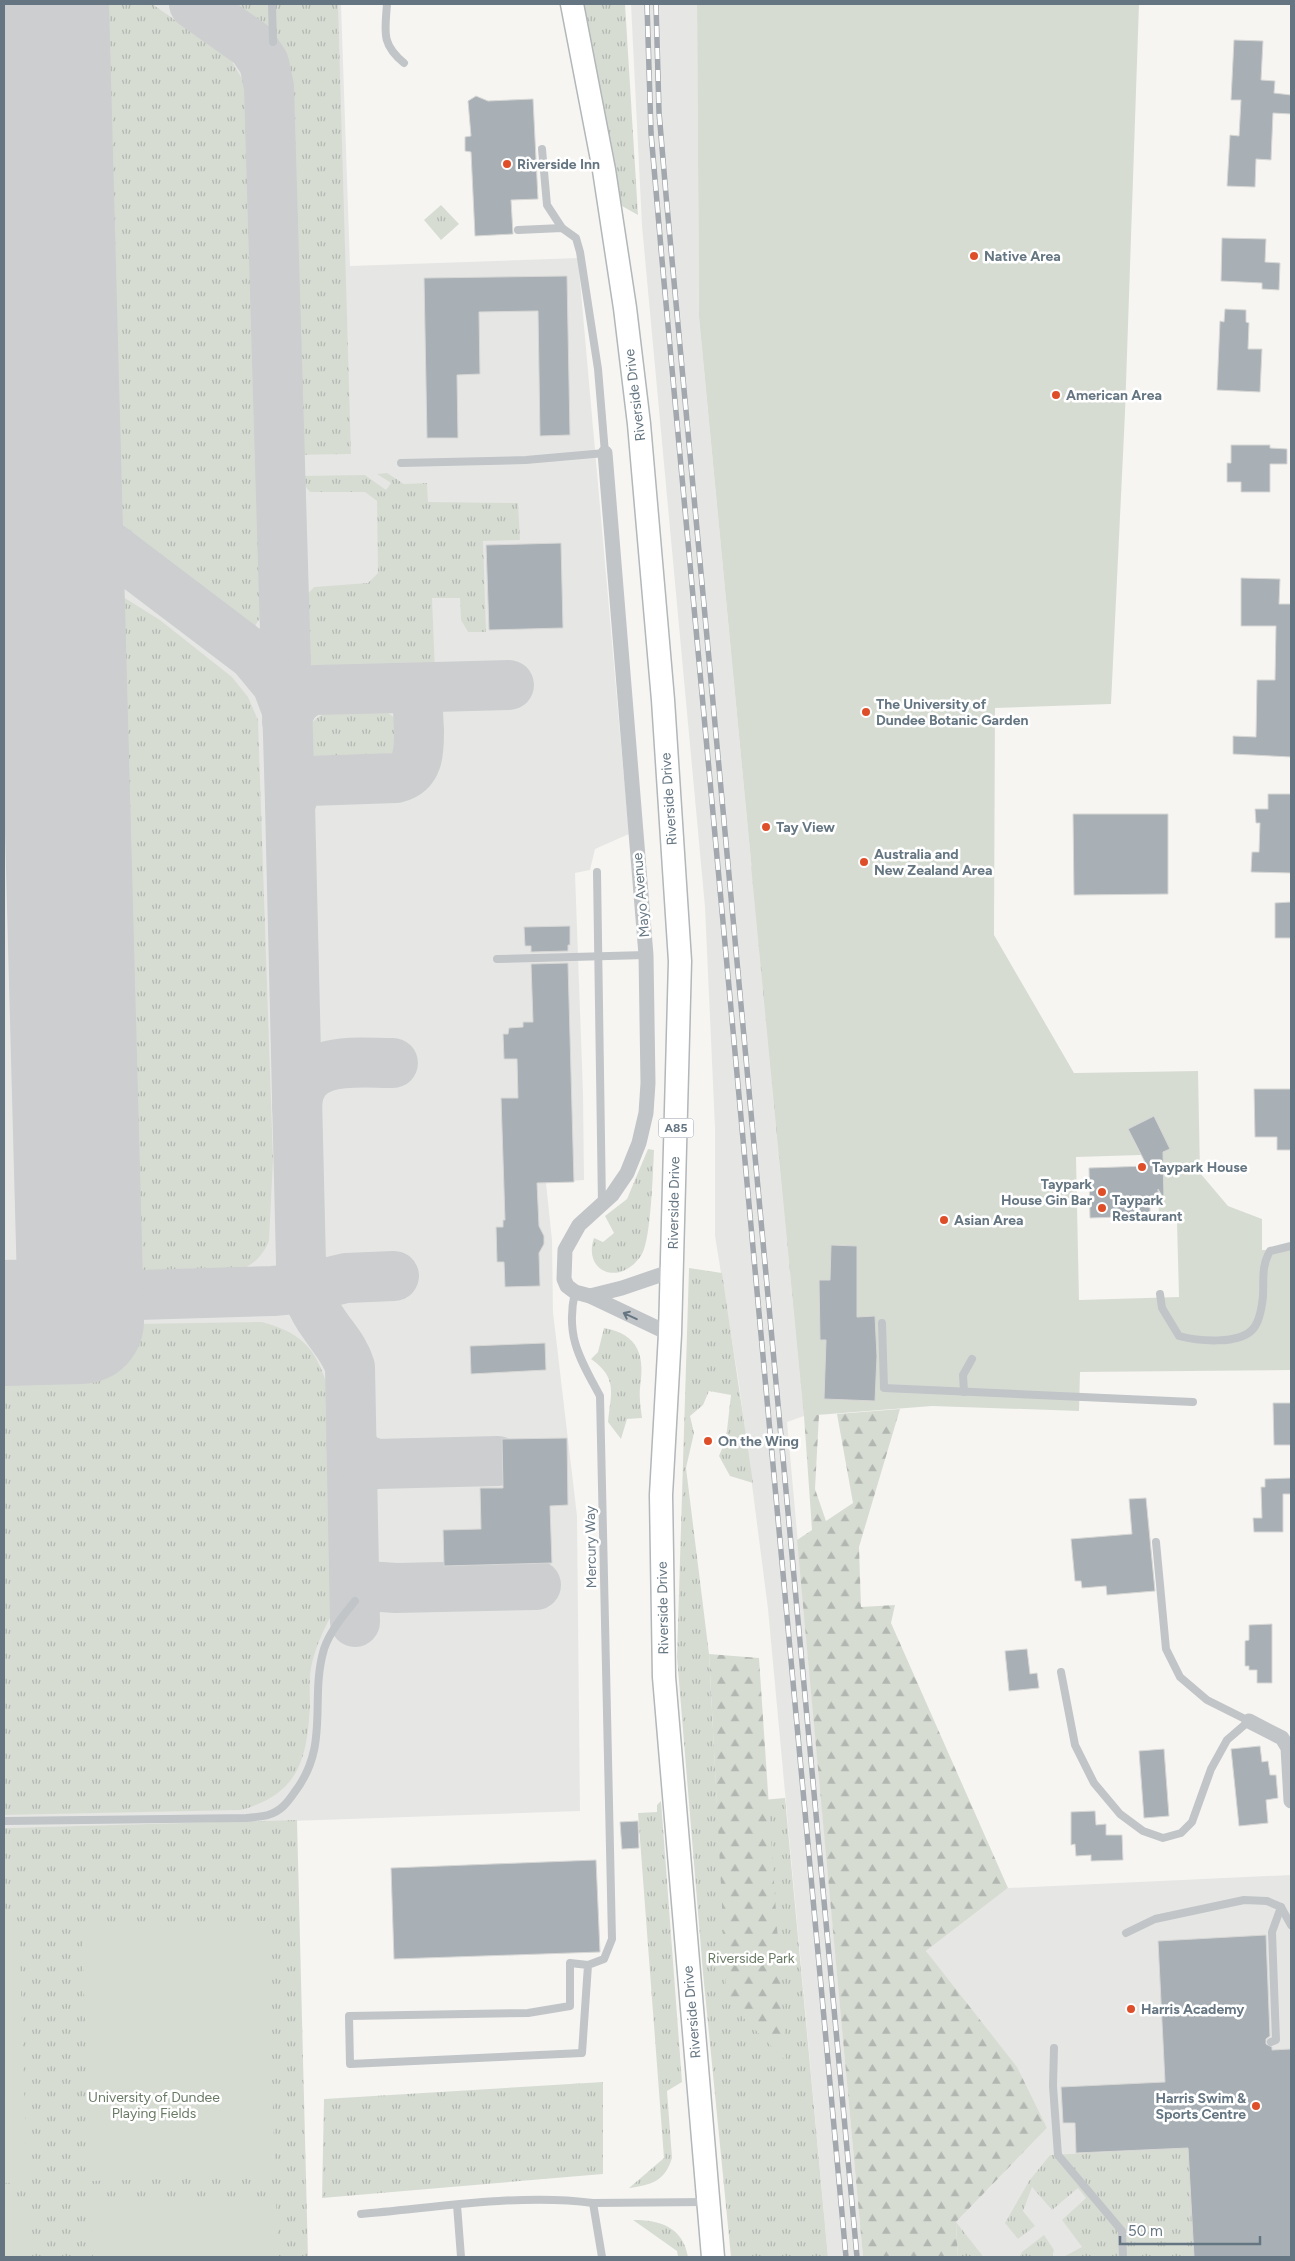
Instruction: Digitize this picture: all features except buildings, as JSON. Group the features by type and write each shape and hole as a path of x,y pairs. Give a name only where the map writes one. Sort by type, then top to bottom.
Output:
{"main road":[{"name":"Riverside Drive","path":"572,4 604,170 625,308 641,445 663,700 680,961 670,1334 661,1495 664,1677 713,2257"}],"street":[{"name":"Mayo Avenue","path":"575,1292 567,1286 564,1279 565,1250 579,1225 612,1195 627,1173 639,1143 646,1114 648,1083 646,954 605,453"},
{"path":"590,1296 622,1288 672,1271"},
{"path":"575,1292 590,1296 670,1334"},
{"path":"1249,1721 1282,1738 1288,1748 1291,1802"}],"lane":[{"path":"272,4 273,42"},
{"path":"387,4 386,36 392,52 404,63"},
{"path":"401,462 526,460 605,453 598,369 580,252 576,238 562,228 547,205 542,149"},
{"path":"518,230 562,228"},
{"path":"597,872 602,1205"},
{"path":"497,959 646,954"},
{"path":"1160,1294 1162,1308 1179,1336 1194,1340 1223,1340 1243,1336 1254,1328 1260,1316 1263,1296 1262,1272 1265,1260 1270,1251 1291,1246"},
{"name":"Mercury Way","path":"575,1292 571,1310 574,1345 600,1396 612,1939 604,1959 588,1965 570,1963 570,2006 528,2013 349,2016 350,2064 582,2053 588,1965"},
{"path":"882,1323 884,1388 1193,1402"},
{"path":"964,1392 963,1375 972,1359"},
{"path":"1061,1672 1076,1745 1094,1783 1120,1814 1143,1831 1163,1838 1181,1833 1192,1822 1211,1768 1227,1740 1249,1721 1207,1700 1180,1678 1166,1649 1156,1542"},
{"path":"4,1821 246,1818 269,1815 283,1808 301,1784 311,1766 317,1733 320,1668 325,1648 335,1627 355,1601"},
{"path":"1126,1932 1155,1919 1244,1900 1267,1901 1281,1907 1291,1925"},
{"path":"1271,2042 1276,2040 1272,1932 1281,1907"},
{"path":"1054,2048 1053,2086 1058,2155 1122,2230 1123,2257"},
{"path":"361,2214 518,2200 574,2200 593,2203 708,2202"},
{"path":"593,2203 602,2257"},
{"path":"457,2206 461,2257"}],"shaded area":[{"path":"4,4 341,4 350,266 578,258 629,834 595,849 590,870 575,873 583,1093 584,1180 546,1183 552,1240 553,1312 577,1516 580,1811 4,1828"},
{"path":"631,4 697,4 699,317 804,1416 787,1422 863,2257 828,2257 768,1609 739,1384 715,1236 715,1128 705,907 642,226"},
{"name":"Harris Academy","path":"1291,1875 1291,2257 958,2257 956,2222 1047,2128 926,1951 1008,1888"}],"green space":[{"path":"43,4 152,4 230,58 245,84 250,114 263,613 252,631 73,500 59,477 53,450"},
{"path":"208,4 338,4 351,454 290,455 276,51"},
{"path":"581,4 625,4 638,215 622,206"},
{"name":"The University of Dundee Botanic Garden","path":"697,4 1139,4 1125,413 1111,704 995,708 994,935 1074,1073 1198,1071 1200,1173 1228,1206 1262,1219 1262,1250 1291,1250 1291,1370 1080,1372 1079,1411 932,1406 804,1416 699,317","holes":["1154,1116 1168,1146 1160,1150 1164,1183 1158,1183 1159,1221 1177,1221 1179,1297 1079,1300 1076,1157 1141,1155 1128,1129"]},
{"path":"441,205 459,224 441,240 424,220"},
{"path":"387,473 404,484 427,483 428,502 518,503 520,540 483,541 486,632 468,632 461,620 460,598 432,598 435,671 428,675 322,676 295,658 293,610 314,587 368,583 378,573 377,501 365,492 310,492 296,476 365,475 386,490 391,483 377,474"},
{"path":"88,577 96,580 160,620 232,677 248,697 258,720 273,1160 269,1241 259,1258 243,1269 136,1276 115,1272 96,1261 82,1245 74,1225 57,593 70,579"},
{"path":"381,709 396,720 402,733 401,747 389,765 383,769 373,771 341,771 330,770 313,760 308,752 306,735 309,727 315,720 324,714 338,711"},
{"path":"751,866 789,879 819,1415 815,1489 826,1521 853,1503 837,1414 900,1409 859,1547 861,1607 895,1605 891,1623 1008,1888 926,1951 1017,2067 1047,2128 956,2222 958,2257 863,2257 797,1540 812,1530 804,1416"},
{"path":"648,1149 654,1150 651,1204 645,1246 642,1254 624,1271 606,1272 598,1267 593,1260 594,1238 603,1242 614,1233 605,1216 627,1199"},
{"name":"Riverside Park","path":"689,1268 722,1273 753,1483 730,1476 719,1456 726,1439 731,1395 709,1391 703,1405 690,1416 694,1433 686,1468 709,1654 717,1804 785,1798 828,2257 731,2257 703,1973 677,1657"},
{"path":"262,1322 287,1331 304,1343 317,1360 327,1384 335,1608 321,1637 313,1660 310,1673 309,1726 302,1759 296,1773 287,1785 275,1795 241,1810 4,1815 4,1326"},
{"path":"604,1328 625,1335 637,1348 640,1357 642,1418 627,1419 621,1439 608,1422 611,1394 609,1380 600,1366 591,1359 598,1352"},
{"path":"709,1654 759,1658 786,2061 727,2001"},
{"name":"Riverside Park","path":"661,1801 682,2082 667,2091 672,2158 666,2172 651,2183 629,2188 664,2158 638,1813 657,1812 657,1805"},
{"name":"University of Dundee Playing Fields","path":"297,1820 308,2257 4,2257 4,1828"},
{"path":"267,1921 275,2176 90,2181 82,1926"},
{"path":"19,1927 27,2182 4,2183 4,1928"},
{"path":"603,2082 603,2174 322,2198 324,2099"},
{"path":"1188,2148 1194,2257 1063,2257 1082,2247 1062,2220 1086,2198 1078,2188 1052,2210 1032,2187 1023,2211 1035,2226 1018,2239 1005,2223 1029,2181 1050,2155"},
{"path":"276,2197 278,2257 93,2257 91,2202"},
{"path":"27,2202 28,2257 4,2257 4,2203"},
{"path":"633,2220 643,2220 669,2227 681,2239 688,2257 678,2257 677,2251"},
{"path":"956,2222 982,2255 982,2257 958,2257"},
{"path":"1044,2235 1054,2250 1052,2257 1019,2257 1022,2252"}],"taxiway":[{"path":"194,4 252,45 264,63 269,87 301,1263 303,1280 311,1303 342,1350 350,1367 355,1622"},
{"path":"14,385 18,403 20,446 23,455 37,482 55,505 253,655 277,684 286,708"},
{"path":"21,655 23,594 28,579 36,567 47,557 72,545 101,546 116,551"},
{"path":"397,688 509,685"},
{"path":"287,721 290,710 296,701 304,694 315,690 397,688 409,694 416,702 419,729 417,759 410,771 404,775 396,778 309,781 297,788 290,804"},
{"path":"297,1107 300,1090 307,1078 318,1070 346,1063 393,1063"},
{"path":"37,1298 273,1291 304,1288 346,1278 394,1276"},
{"path":"351,1444 361,1458 376,1464 498,1461"},
{"path":"354,1570 359,1579 367,1586 396,1588 536,1585"}],"runway":[{"path":"4,1323 81,1321 46,4"}],"railway":[{"path":"647,4 651,133 662,260 846,2257"},
{"path":"656,4 659,112 666,195 857,2257"}],"place":[{"name":"Riverside Inn","path":"507,164"},
{"name":"Native Area","path":"974,256"},
{"name":"American Area","path":"1056,395"},
{"name":"The University of Dundee Botanic Garden","path":"866,712"},
{"name":"Tay View","path":"766,827"},
{"name":"Australia and New Zealand Area","path":"864,862"},
{"name":"Taypark House","path":"1142,1167"},
{"name":"Taypark House Gin Bar","path":"1102,1192"},
{"name":"Taypark Restaurant","path":"1102,1208"},
{"name":"Asian Area","path":"944,1220"},
{"name":"On the Wing","path":"708,1441"},
{"name":"Harris Academy","path":"1131,2009"},
{"name":"Harris Swim & Sports Centre","path":"1256,2106"}]}
